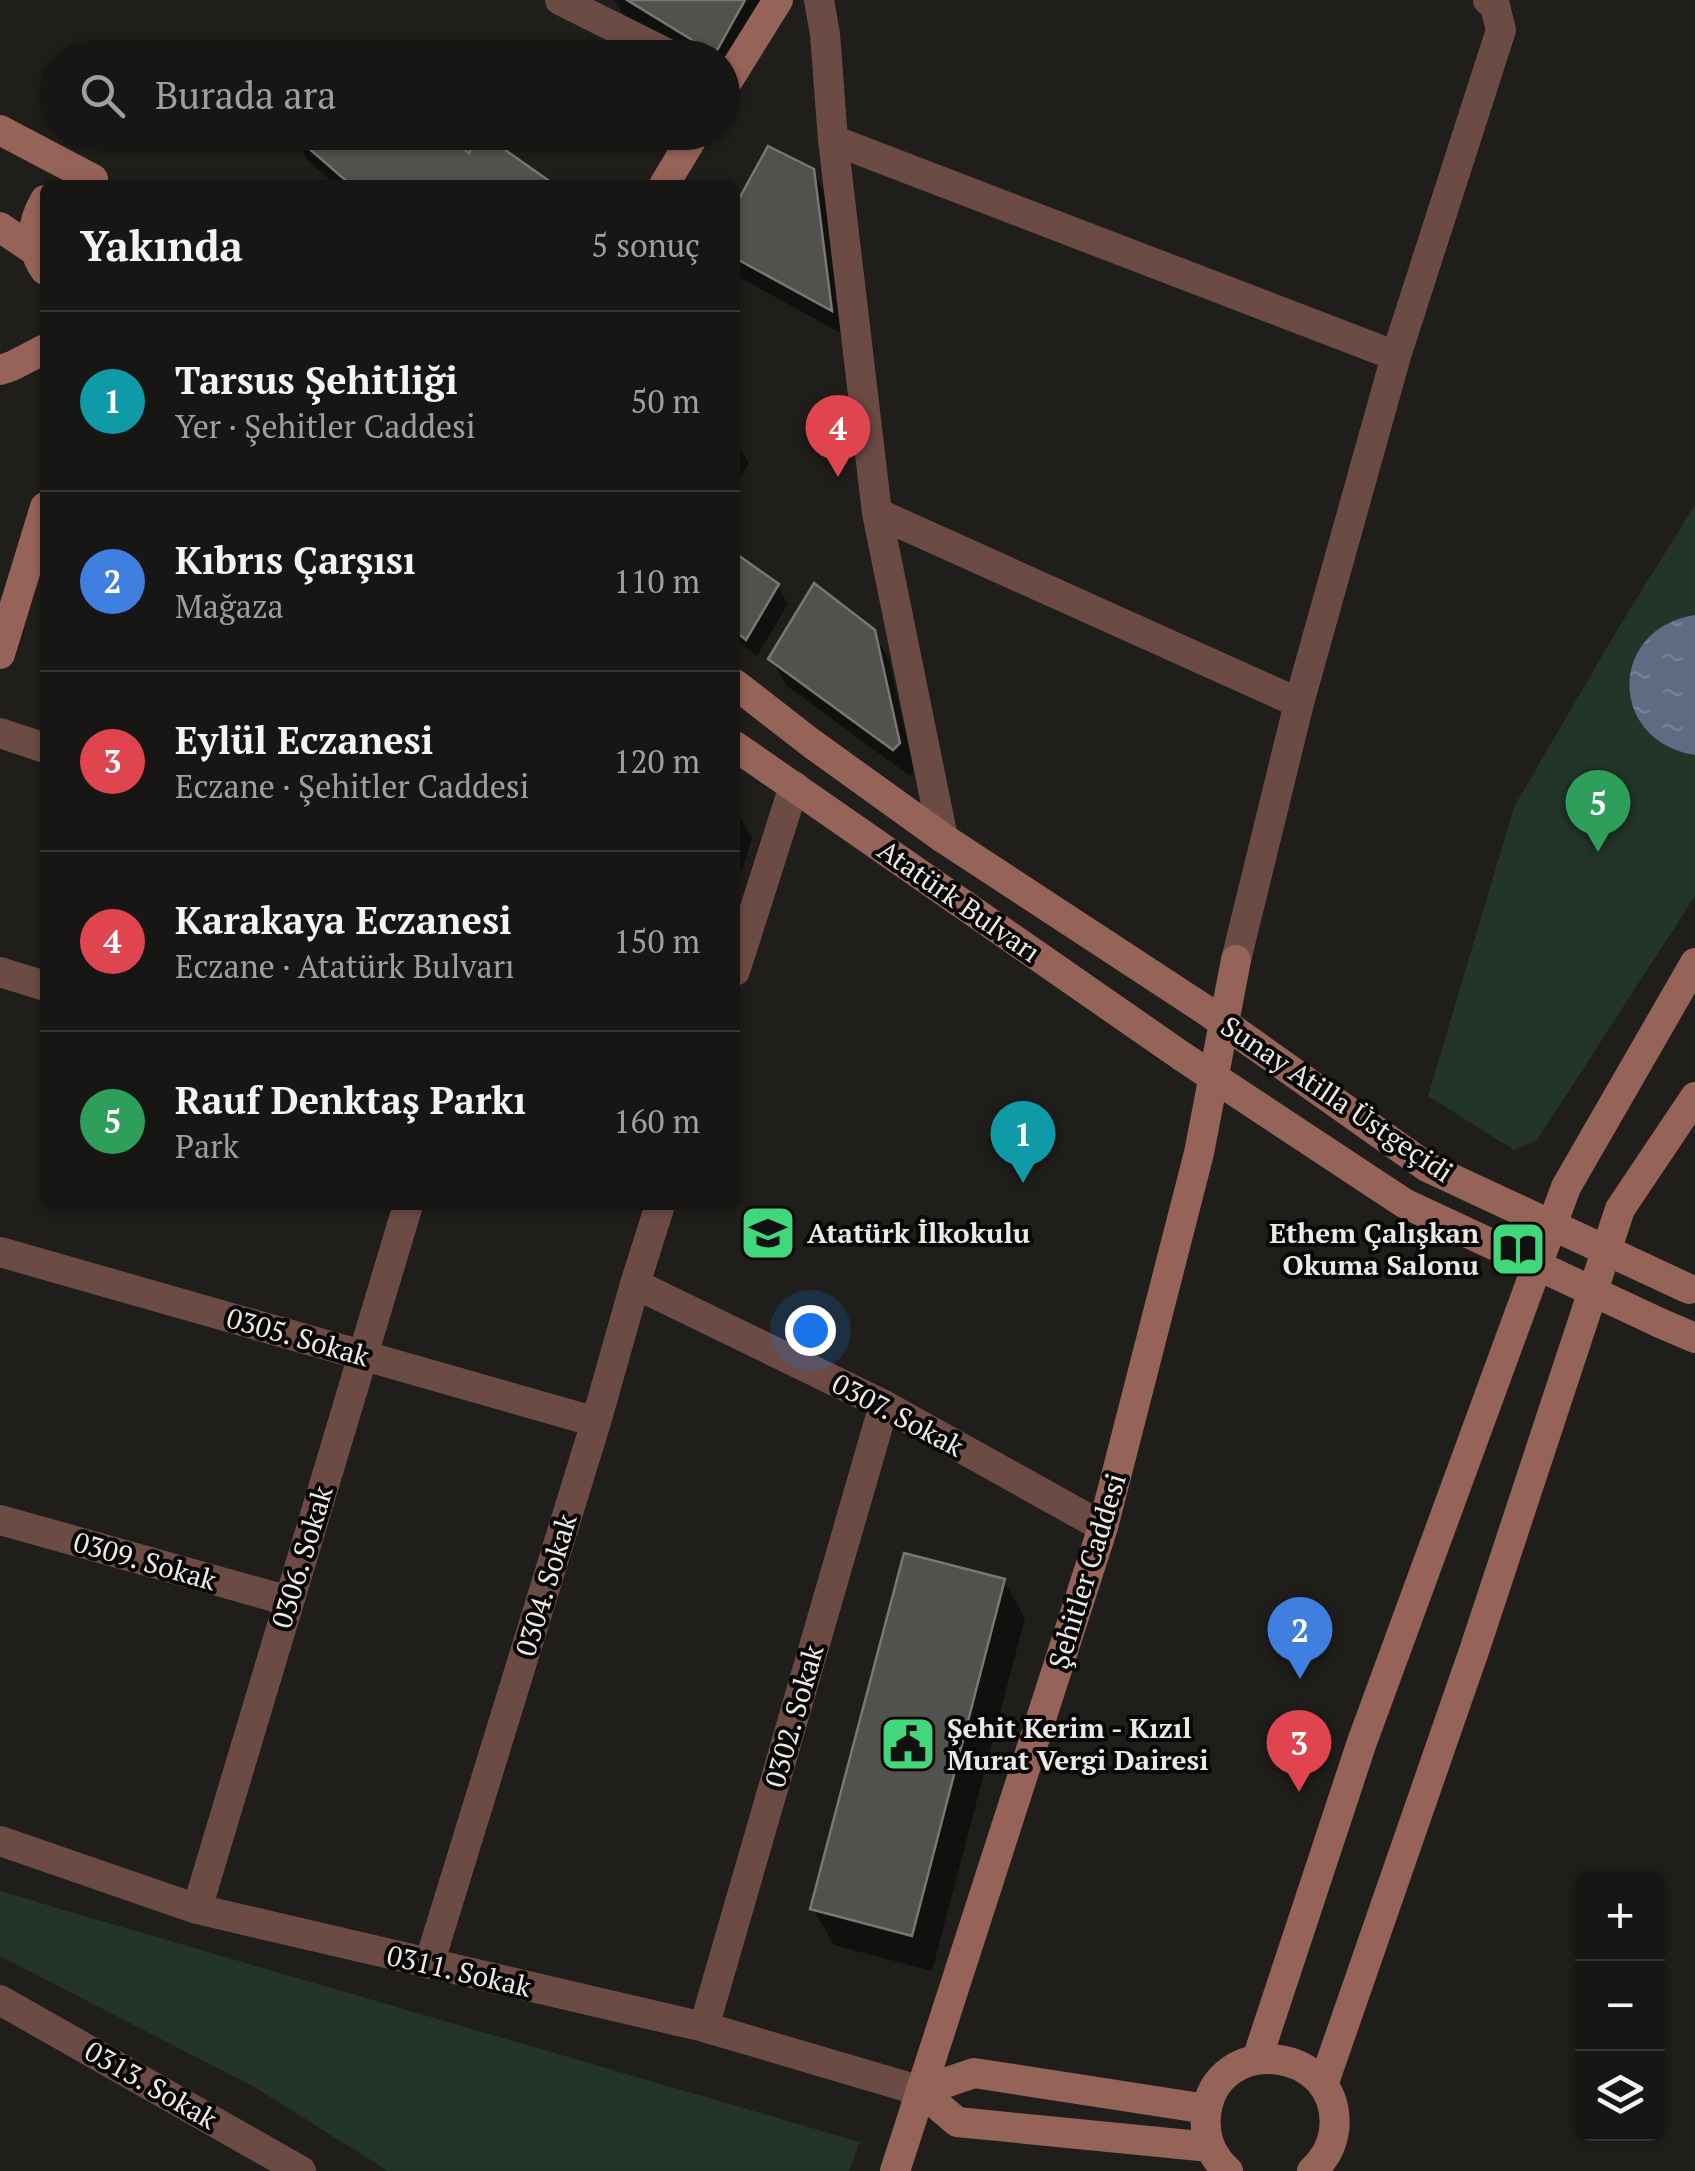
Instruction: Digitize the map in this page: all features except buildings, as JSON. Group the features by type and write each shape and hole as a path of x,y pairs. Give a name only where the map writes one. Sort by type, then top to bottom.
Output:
{"main road":[{"path":"740,59 778,0"},
{"path":"0,130 86,180"},
{"path":"667,180 685,150"},
{"path":"40,208 32,233 40,261"},
{"path":"0,228 40,261"},
{"path":"0,257 40,261"},
{"path":"0,370 40,352"},
{"path":"0,654 40,523"},
{"name":"Sunay Atilla Üstgeçidi","path":"740,688 942,838 1204,1009 1427,1167 1692,1290"},
{"name":"Atatürk Bulvarı","path":"740,749 1184,1057"},
{"name":"Şehitler Caddesi","path":"895,2171 1103,1527 1198,1153 1236,960"},
{"path":"1257,2059 1362,1742 1566,1187 1695,963"},
{"name":"Sunay Atilla Üstgeçidi","path":"1184,1057 1404,1204 1695,1338"},
{"path":"1323,2085 1475,1648 1620,1208 1695,1097"},
{"path":"921,2091 957,2122 1217,2163 1205,2128 1211,2095 1230,2072 1257,2059 1276,2058 1294,2062 1310,2072 1331,2101 1333,2136 1315,2170"},
{"path":"921,2091 974,2073 1207,2109"}],"street":[{"path":"560,0 640,40"},
{"path":"818,0 825,34 833,140 877,513 942,838"},
{"path":"825,34 838,0"},
{"path":"1236,960 1299,703 1396,356 1501,30 1495,6 1488,0"},
{"path":"833,140 1396,356"},
{"path":"877,513 1299,703"},
{"path":"0,733 40,746"},
{"path":"740,954 794,786"},
{"path":"0,972 40,984"},
{"name":"0306. Sokak","path":"197,1910 406,1210"},
{"name":"0304. Sokak","path":"429,1964 658,1210"},
{"name":"0305. Sokak","path":"0,1252 596,1422"},
{"name":"0307. Sokak","path":"635,1284 884,1405 1103,1527"},
{"name":"0302. Sokak","path":"704,2027 884,1405"},
{"name":"0309. Sokak","path":"0,1520 289,1601"},
{"name":"0311. Sokak","path":"0,1841 197,1910 704,2027 921,2091"},
{"name":"0313. Sokak","path":"0,2000 301,2171"}],"green space":[{"path":"1695,505 1695,896 1537,1140 1514,1150 1428,1096 1514,807"},
{"path":"0,1891 860,2142 849,2171 388,2171 256,2088 0,1956"}],"water":[{"path":"1695,615 1695,755 1666,745 1646,729 1633,708 1629,685 1634,661 1646,640 1666,624"}],"place":[{"name":"Karakaya Eczanesi","path":"838,477"},
{"name":"Rauf Denktaş Parkı","path":"1598,852"},
{"name":"Tarsus Şehitliği","path":"1023,1183"},
{"name":"Atatürk İlkokulu","path":"768,1233"},
{"name":"Ethem Çalışkan Okuma Salonu","path":"1518,1249"},
{"name":"Kıbrıs Çarşısı","path":"1300,1679"},
{"name":"Şehit Kerim - Kızıl Murat Vergi Dairesi","path":"908,1744"},
{"name":"Eylül Eczanesi","path":"1299,1792"}]}
